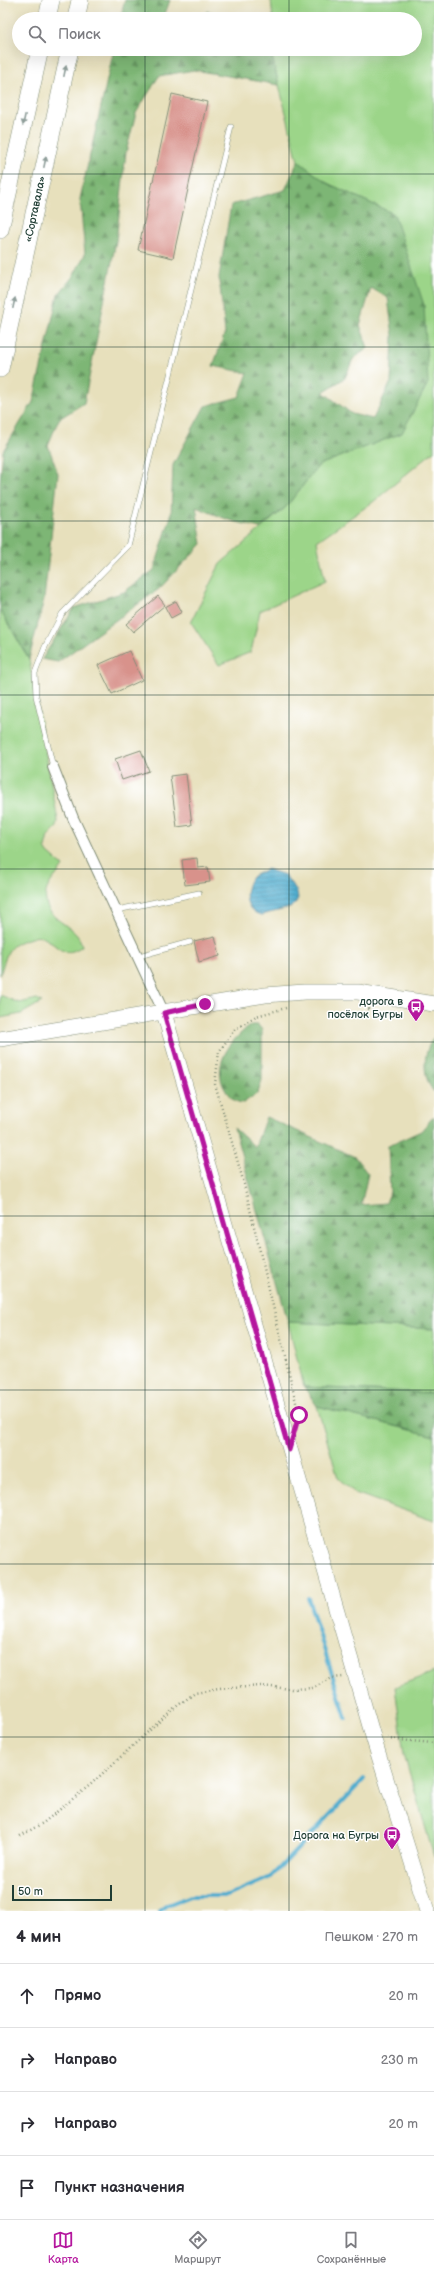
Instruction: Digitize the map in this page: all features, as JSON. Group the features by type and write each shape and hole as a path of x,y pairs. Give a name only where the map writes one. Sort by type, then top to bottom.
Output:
{"highway":[{"path":"48,12 51,0"},
{"path":"77,12 80,0"},
{"path":"0,230 38,56"},
{"name":"«Сортавала»","path":"0,369 68,56"}],"main road":[{"path":"0,1039 164,1013 216,1001 304,992 358,992 434,1004"},
{"path":"164,1013 289,1450 374,1740 427,1911"}],"street":[{"path":"53,767 73,818 139,956 164,1013"}],"lane":[{"path":"53,767 36,696 35,674 44,647 62,614 128,546 231,126"},
{"path":"117,910 199,893"},
{"path":"139,956 190,942"}],"path":[{"path":"288,1008 256,1016 234,1030 219,1052 215,1084 243,1180 288,1363 299,1415 289,1450"},
{"path":"361,1008 375,1011"},
{"path":"20,1836 43,1823 61,1809 90,1785 173,1709 195,1693 219,1688 261,1686 292,1689 313,1688 337,1677"},
{"path":"374,1740 396,1738 434,1743"}],"green space":[{"path":"125,0 170,0 166,12 122,12"},
{"path":"271,0 434,0 434,451 373,502 317,541 325,581 260,611 251,652 219,665 191,622 220,564 286,507 319,465 402,433 394,214 327,183 298,161 272,56 422,56 422,12 272,12"},
{"path":"112,56 272,56 279,85 194,70 159,76 136,113 126,152 116,241 84,403 59,419 48,445 58,474 44,599 29,659 0,610 0,481 3,451 33,402 58,295 74,275 85,254 80,199"},
{"path":"298,161 327,183 394,214 424,305 428,383 402,433 319,465 286,507 260,528 229,520 196,507 202,544 159,589 58,662 42,659 74,608 124,592 154,570 171,516 173,465 205,406 239,397 248,373 213,366 225,333 219,277 231,205 285,190","holes":["371,288 388,298 393,336 391,382 373,419 352,414 323,392 345,378 353,359 368,348 360,325"]},
{"path":"0,610 29,659 58,821 57,827 48,836 45,848 48,853 63,866 47,889 46,902 49,910 54,916 74,932 79,938 82,946 70,952 61,950 49,941 40,937 34,937 21,941 11,947 8,951 0,975"},
{"path":"0,995 19,1003 37,999 42,1002 21,1014 0,1018"},
{"path":"251,1025 258,1025 262,1030 262,1080 258,1093 243,1103 235,1101 231,1098 222,1082 220,1072 225,1054 230,1045"},
{"path":"434,1037 434,1092 427,1079 425,1065 427,1050"},
{"path":"434,1116 434,1329 288,1322 234,1128 255,1147 266,1117 355,1157 368,1174 361,1205 386,1203 390,1192 388,1146 421,1131"},
{"path":"288,1322 434,1329 434,1393 304,1387"},
{"path":"304,1387 434,1393 434,1436 317,1406"},
{"path":"317,1406 434,1436 434,1521 355,1493 338,1478"},
{"path":"434,1672 434,1857 404,1754 395,1687"}],"water":[{"path":"267,869 285,875 297,892 298,898 295,904 290,908 261,915 255,913 251,909 246,898 246,893 253,876"}],"building":[{"path":"172,94 207,102 173,258 138,250"},
{"path":"158,596 165,605 133,632 126,624"},
{"path":"176,601 182,612 171,618 165,607"},
{"path":"129,651 142,680 112,694 98,665"},
{"path":"141,750 149,771 122,780 115,759"},
{"path":"186,774 192,825 177,827 170,776"},
{"path":"197,858 198,868 208,867 210,882 185,885 182,860"},
{"path":"215,936 220,956 199,962 194,941"}],"waterway":[{"path":"308,1598 346,1718"},
{"path":"159,1911 167,1905 190,1896 227,1896 271,1877 364,1779"}],"place":[{"name":"дорога в посёлок Бугры","path":"416,1022"},
{"name":"Дорога на Бугры","path":"392,1850"}],"route":[{"path":"205,1004 164,1013 289,1450 299,1415"}]}
